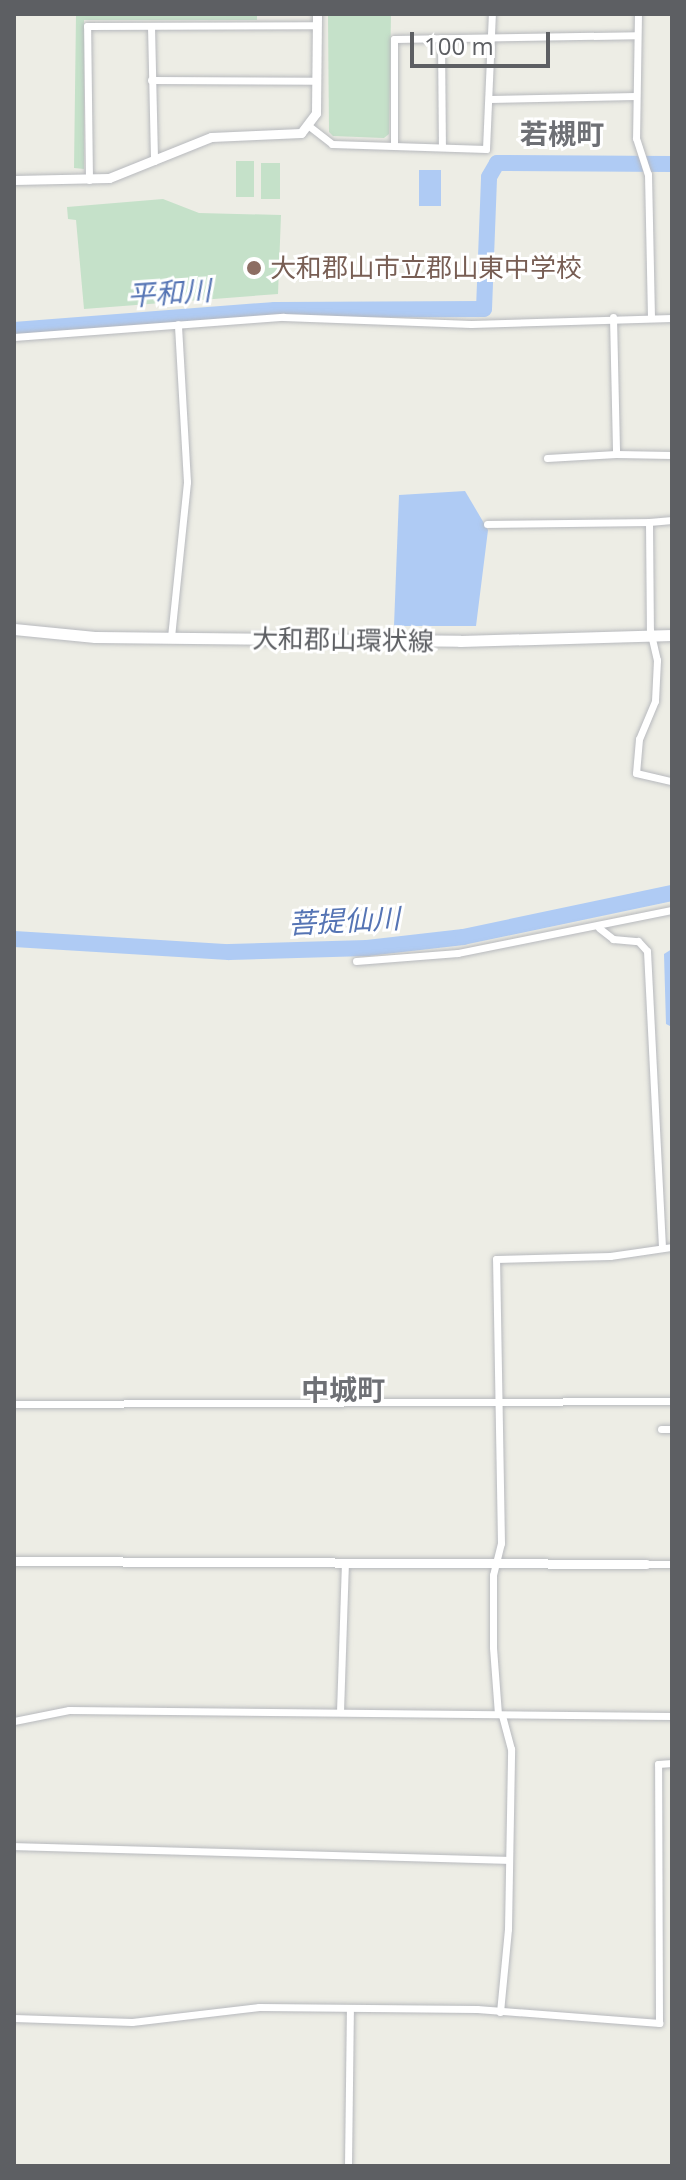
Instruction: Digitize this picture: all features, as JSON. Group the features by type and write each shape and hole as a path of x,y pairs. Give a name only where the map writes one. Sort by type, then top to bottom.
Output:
{"main road":[{"name":"大和郡山環状線","path":"14,629 171,637 475,641 672,635"}],"street":[{"path":"14,180 89,180 128,173 211,137 291,137 309,126 316,113 317,14"},
{"path":"309,126 332,144 486,149 492,14"},
{"path":"638,14 636,138 648,174 651,317"},
{"path":"89,180 87,26 317,25"},
{"path":"151,26 154,161"},
{"path":"394,145 394,39 637,35"},
{"path":"441,38 442,147"},
{"path":"151,80 316,81"},
{"path":"490,99 635,96"},
{"path":"14,337 283,317 471,324 613,317 672,318"},
{"path":"613,317 616,454"},
{"path":"171,637 187,482 178,324"},
{"path":"547,458 672,455"},
{"path":"487,524 672,520"},
{"path":"649,522 652,636 657,660 655,701 639,739 636,773 672,781"},
{"path":"356,961 458,953 599,928 672,910"},
{"path":"599,928 613,939 638,941 647,951 662,1246"},
{"path":"500,2012 511,1749 500,1714 493,1647 496,1561 501,1543 496,1259 610,1256 662,1246 672,1247"},
{"path":"14,1404 497,1405 672,1401"},
{"path":"661,1429 672,1429"},
{"path":"14,1561 672,1564"},
{"path":"340,1712 345,1562"},
{"path":"14,1721 69,1710 672,1716"},
{"path":"14,2018 132,2022 259,2007 500,2012 659,2023 658,1764 672,1763"},
{"path":"14,1846 508,1860"},
{"path":"348,2166 350,2008"}],"green space":[{"path":"76,14 257,14 257,20 84,20 84,169 74,168"},
{"path":"328,14 391,14 389,134 384,138 333,136 329,132"},
{"path":"236,161 254,161 254,197 236,197"},
{"path":"261,163 280,163 280,199 261,199"},
{"path":"163,199 199,213 281,215 278,294 84,309 76,220 68,219 67,207"}],"water":[{"path":"419,170 441,170 441,206 419,206"},
{"path":"465,491 488,530 476,626 394,626 399,495"},
{"path":"672,949 672,1027 666,1024 664,954"}],"waterway":[{"name":"平和川","path":"14,330 275,310 484,309 489,177 497,163 672,164"},
{"name":"菩提仙川","path":"14,939 229,952 367,948 463,937 672,893"}],"place":[{"name":"大和郡山市立郡山東中学校","path":"254,268"}],"district":[{"name":"若槻町","path":"562,133"},
{"name":"中城町","path":"343,1389"}]}
